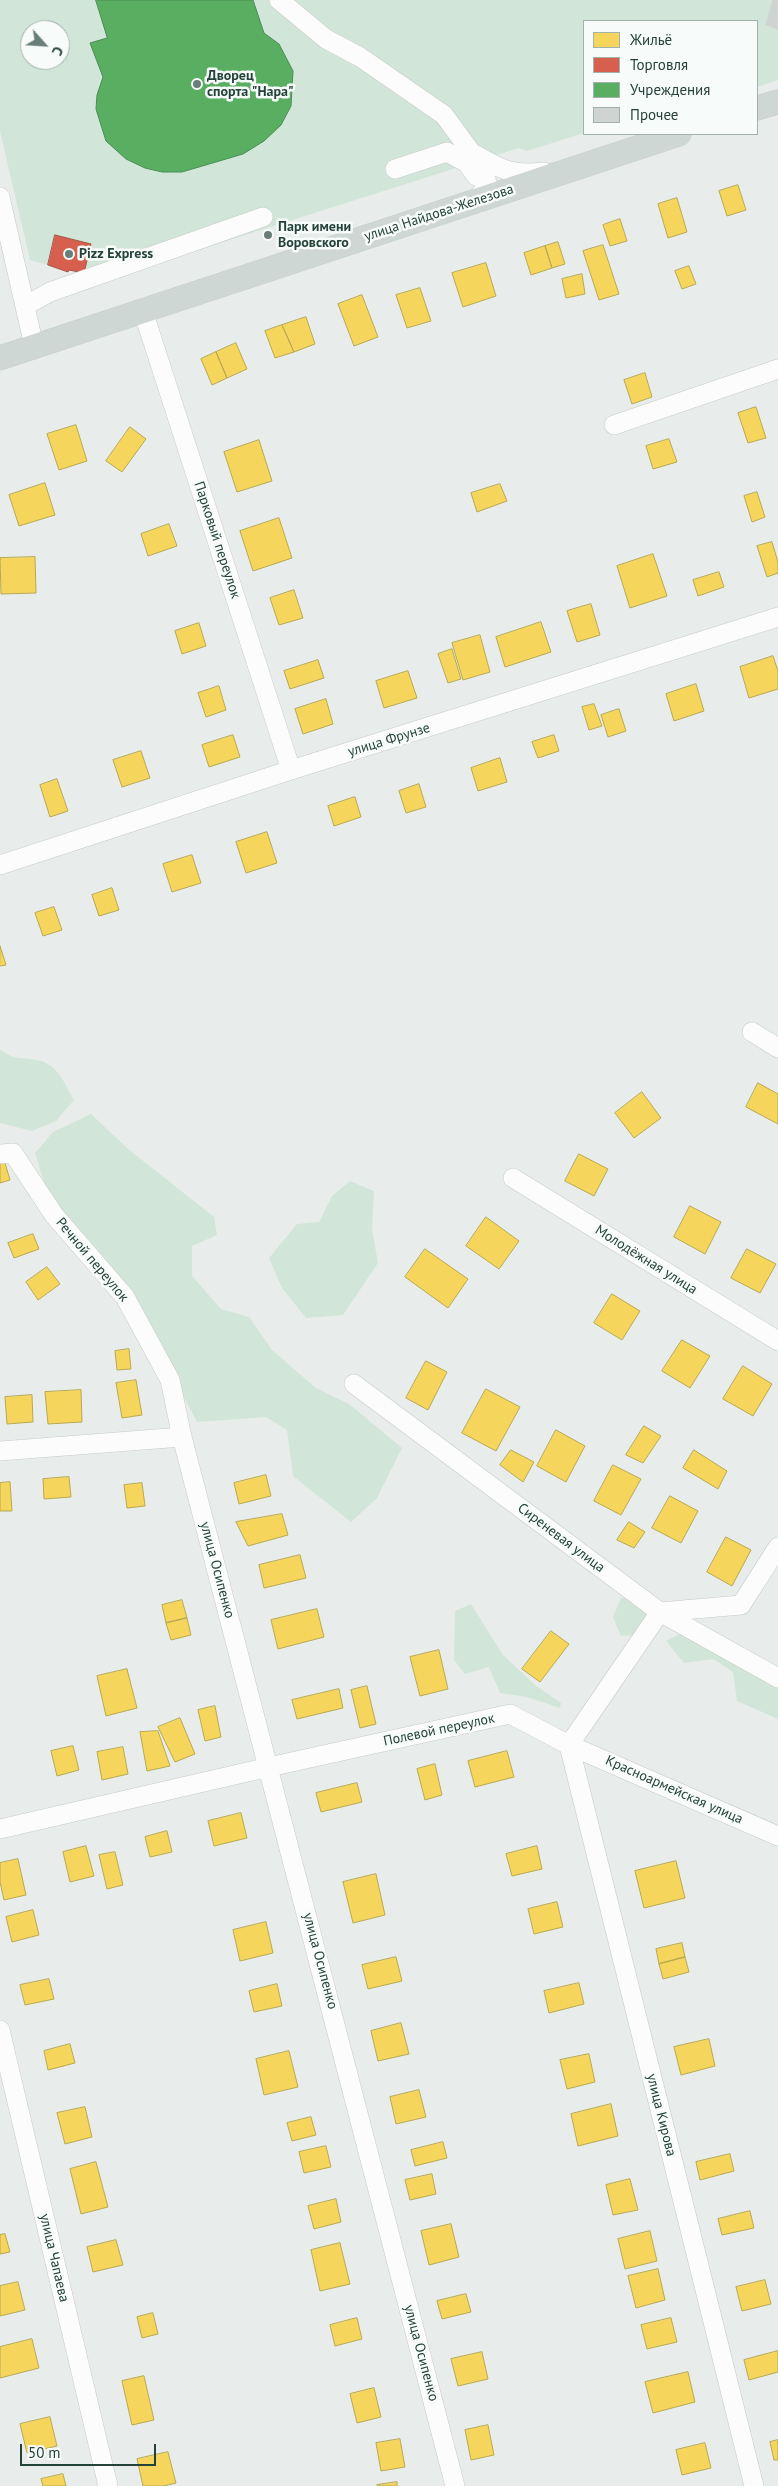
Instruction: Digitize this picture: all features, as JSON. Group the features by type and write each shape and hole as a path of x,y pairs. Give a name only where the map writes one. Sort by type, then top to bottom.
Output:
{"main road":[{"path":"758,108 778,102"},
{"name":"улица Найдова-Железова","path":"0,358 676,135"}],"street":[{"path":"279,0 326,39 360,57 444,115 475,154 484,170 486,183 478,198 468,203"},
{"path":"460,137 395,168 447,152 458,156 474,172 477,180 473,195 468,203"},
{"path":"475,154 500,169 523,174 576,167 598,160"},
{"path":"0,197 34,346"},
{"path":"25,306 50,292 263,217"},
{"name":"Парковый переулок","path":"142,310 291,770"},
{"path":"614,425 778,369"},
{"name":"улица Фрунзе","path":"0,865 291,770 778,617"},
{"path":"752,1032 778,1048"},
{"name":"Речной переулок","path":"0,1154 13,1154 54,1215 125,1297 170,1380 182,1437"},
{"name":"Молодёжная улица","path":"513,1178 778,1342"},
{"name":"Сиреневая улица","path":"354,1384 660,1612 778,1678"},
{"path":"0,1451 182,1437"},
{"name":"улица Осипенко","path":"182,1437 456,2486"},
{"path":"569,1745 660,1612 741,1605 778,1547"},
{"name":"Полевой переулок","path":"0,1829 269,1766 510,1714 569,1745"},
{"name":"Красноармейская улица","path":"569,1745 778,1836"},
{"name":"улица Кирова","path":"569,1745 754,2486"},
{"name":"улица Чапаева","path":"0,2030 108,2486"}],"green space":[{"path":"0,0 778,0 778,80 758,87 758,20 583,20 583,133 527,151 519,148 88,285 84,273 90,244 55,235 48,265 30,260 0,131"},
{"path":"0,1049 10,1056 47,1063 61,1077 74,1100 56,1121 32,1131 0,1123"},
{"path":"91,1114 127,1148 214,1217 217,1235 192,1246 192,1276 221,1309 249,1317 272,1350 316,1388 349,1404 402,1448 377,1498 351,1522 293,1476 287,1430 266,1417 197,1422 157,1346 48,1195 35,1153 53,1132"},
{"path":"350,1181 374,1191 372,1229 378,1263 343,1315 306,1318 282,1288 269,1258 297,1224 319,1222 332,1196"},
{"path":"621,1598 633,1598 650,1613 640,1635 621,1636 613,1617"},
{"path":"471,1604 503,1655 535,1685 561,1703 560,1708 527,1697 500,1693 489,1667 465,1674 454,1660 455,1611"},
{"path":"682,1633 778,1686 778,1719 737,1701 733,1672 713,1659 684,1663 666,1641"}],"building: Жильё":[{"path":"738,185 746,210 727,216 719,191"},
{"path":"677,198 687,232 668,238 658,204"},
{"path":"620,219 627,241 610,246 603,225"},
{"path":"558,242 565,264 552,268 545,246"},
{"path":"603,245 619,294 599,300 583,251"},
{"path":"545,246 552,268 531,275 524,253"},
{"path":"486,263 496,296 463,307 452,273"},
{"path":"689,266 696,284 682,289 675,271"},
{"path":"582,274 585,294 566,298 562,279"},
{"path":"420,288 431,321 407,328 396,295"},
{"path":"362,295 378,337 354,346 338,304"},
{"path":"306,317 315,344 294,352 282,325"},
{"path":"282,325 294,352 275,358 265,331"},
{"path":"236,343 247,369 227,378 216,352"},
{"path":"216,352 227,378 212,385 201,359"},
{"path":"645,373 652,397 632,404 624,380"},
{"path":"756,407 766,438 748,443 738,413"},
{"path":"76,425 87,461 59,470 47,434"},
{"path":"130,427 146,439 122,472 106,461"},
{"path":"669,439 677,462 653,469 646,446"},
{"path":"259,440 272,481 237,492 224,452"},
{"path":"45,483 55,515 19,526 9,495"},
{"path":"500,484 507,501 477,512 471,493"},
{"path":"757,492 765,517 752,522 744,496"},
{"path":"279,518 292,558 253,571 240,531"},
{"path":"169,524 177,546 148,556 141,534"},
{"path":"772,542 778,562 778,573 767,577 757,546"},
{"path":"653,554 667,596 630,608 617,566"},
{"path":"35,557 36,593 1,594 0,558"},
{"path":"719,572 724,587 698,596 693,580"},
{"path":"294,590 303,618 279,625 270,598"},
{"path":"591,604 600,635 577,642 567,611"},
{"path":"541,622 551,652 505,667 496,637"},
{"path":"199,623 206,646 182,654 175,631"},
{"path":"480,635 490,672 463,680 452,643"},
{"path":"452,649 461,679 448,683 438,654"},
{"path":"773,656 778,671 778,689 749,698 740,667"},
{"path":"318,660 324,678 290,689 284,671"},
{"path":"408,671 417,698 384,708 376,681"},
{"path":"696,684 704,711 674,721 666,694"},
{"path":"219,686 226,710 206,717 198,693"},
{"path":"326,699 333,724 303,734 295,709"},
{"path":"594,704 602,726 589,730 582,707"},
{"path":"619,709 626,731 608,737 601,715"},
{"path":"233,735 240,757 209,767 202,745"},
{"path":"554,735 559,751 538,758 532,742"},
{"path":"141,751 150,778 122,787 113,760"},
{"path":"500,758 507,782 478,791 471,768"},
{"path":"57,779 68,811 50,817 40,785"},
{"path":"419,784 426,807 406,813 399,791"},
{"path":"355,797 361,817 334,826 328,806"},
{"path":"267,832 277,863 246,873 236,842"},
{"path":"192,855 201,883 172,892 163,864"},
{"path":"112,888 119,910 99,916 92,895"},
{"path":"54,907 62,930 43,936 35,913"},
{"path":"0,946 6,965 0,966"},
{"path":"758,1083 778,1094 778,1124 746,1107"},
{"path":"642,1092 661,1118 634,1138 615,1113"},
{"path":"579,1154 608,1169 594,1196 565,1181"},
{"path":"5,1163 10,1180 0,1183 0,1164"},
{"path":"690,1206 721,1222 705,1254 674,1237"},
{"path":"486,1217 519,1241 499,1269 466,1246"},
{"path":"33,1234 39,1249 14,1258 8,1243"},
{"path":"425,1249 468,1279 448,1308 405,1277"},
{"path":"747,1249 776,1264 760,1293 731,1278"},
{"path":"47,1267 60,1284 38,1300 26,1282"},
{"path":"612,1294 640,1311 622,1340 594,1323"},
{"path":"682,1340 710,1356 690,1388 662,1371"},
{"path":"129,1349 131,1369 117,1370 115,1351"},
{"path":"426,1361 447,1372 428,1410 406,1398"},
{"path":"743,1366 772,1384 753,1416 723,1399"},
{"path":"136,1380 142,1415 122,1418 116,1383"},
{"path":"486,1389 520,1407 496,1451 462,1433"},
{"path":"81,1390 82,1422 48,1424 45,1392"},
{"path":"32,1395 33,1422 7,1424 5,1397"},
{"path":"644,1426 661,1436 643,1463 626,1455"},
{"path":"556,1430 585,1446 566,1482 537,1466"},
{"path":"511,1450 534,1462 523,1482 500,1465"},
{"path":"694,1450 727,1471 718,1489 683,1468"},
{"path":"613,1465 641,1479 621,1515 594,1501"},
{"path":"266,1475 271,1496 239,1504 234,1483"},
{"path":"69,1477 71,1497 44,1499 43,1479"},
{"path":"10,1482 12,1511 0,1511 0,1483"},
{"path":"142,1483 145,1506 127,1508 124,1485"},
{"path":"670,1496 698,1511 681,1543 652,1528"},
{"path":"282,1514 288,1535 248,1546 236,1522"},
{"path":"629,1522 645,1532 634,1548 617,1540"},
{"path":"726,1537 751,1550 732,1586 707,1572"},
{"path":"300,1555 306,1578 264,1588 259,1565"},
{"path":"182,1600 187,1618 166,1623 162,1605"},
{"path":"317,1609 324,1637 278,1649 271,1620"},
{"path":"187,1618 191,1635 171,1640 166,1623"},
{"path":"551,1631 569,1644 540,1682 522,1669"},
{"path":"439,1650 448,1689 420,1696 410,1657"},
{"path":"127,1669 137,1708 106,1716 97,1676"},
{"path":"367,1686 376,1724 360,1728 351,1690"},
{"path":"339,1689 343,1708 297,1719 292,1700"},
{"path":"215,1706 221,1737 205,1741 198,1710"},
{"path":"180,1718 195,1754 175,1762 158,1727"},
{"path":"158,1731 170,1766 147,1771 140,1732"},
{"path":"73,1746 79,1770 57,1776 51,1751"},
{"path":"123,1747 128,1774 102,1780 97,1752"},
{"path":"507,1751 514,1777 475,1787 468,1761"},
{"path":"435,1764 442,1795 425,1800 417,1769"},
{"path":"357,1783 362,1802 321,1812 316,1793"},
{"path":"241,1813 247,1838 214,1846 208,1821"},
{"path":"167,1831 172,1852 150,1857 145,1837"},
{"path":"86,1846 94,1876 70,1882 63,1852"},
{"path":"537,1846 542,1869 512,1876 506,1854"},
{"path":"115,1852 123,1885 107,1889 99,1855"},
{"path":"18,1859 26,1895 4,1900 0,1882 0,1863"},
{"path":"676,1861 685,1898 644,1908 635,1871"},
{"path":"376,1874 385,1915 353,1923 343,1882"},
{"path":"557,1902 563,1927 534,1934 528,1909"},
{"path":"33,1910 39,1935 12,1942 6,1917"},
{"path":"266,1922 273,1953 240,1961 233,1930"},
{"path":"682,1943 685,1957 659,1964 656,1949"},
{"path":"396,1957 402,1981 368,1989 362,1965"},
{"path":"685,1957 689,1972 663,1979 659,1964"},
{"path":"49,1979 54,1999 25,2005 20,1985"},
{"path":"579,1983 584,2004 549,2013 544,1991"},
{"path":"277,1984 282,2006 254,2012 249,1991"},
{"path":"401,2023 409,2054 378,2061 371,2031"},
{"path":"709,2039 715,2066 681,2075 674,2047"},
{"path":"70,2044 75,2063 48,2070 44,2051"},
{"path":"289,2051 298,2087 264,2095 256,2059"},
{"path":"589,2054 595,2082 567,2089 560,2060"},
{"path":"419,2090 426,2117 396,2124 390,2097"},
{"path":"611,2104 618,2136 578,2146 571,2114"},
{"path":"85,2107 92,2137 65,2144 57,2113"},
{"path":"311,2117 316,2135 292,2141 287,2123"},
{"path":"443,2142 447,2158 415,2166 411,2150"},
{"path":"326,2146 331,2167 304,2173 299,2152"},
{"path":"730,2154 734,2171 700,2180 696,2162"},
{"path":"96,2162 108,2207 81,2214 70,2169"},
{"path":"432,2174 436,2194 410,2200 405,2180"},
{"path":"630,2179 638,2210 613,2215 606,2185"},
{"path":"336,2199 341,2222 314,2229 308,2206"},
{"path":"750,2211 754,2228 722,2235 718,2219"},
{"path":"451,2224 459,2257 429,2265 421,2231"},
{"path":"650,2231 657,2261 625,2269 618,2239"},
{"path":"5,2234 10,2252 0,2254 0,2235"},
{"path":"116,2240 123,2265 93,2272 87,2247"},
{"path":"340,2243 350,2284 320,2291 311,2250"},
{"path":"658,2269 665,2300 636,2308 628,2276"},
{"path":"765,2280 771,2304 742,2311 736,2287"},
{"path":"18,2282 25,2310 0,2316 0,2286"},
{"path":"466,2294 471,2312 442,2319 437,2301"},
{"path":"153,2313 158,2334 142,2338 137,2317"},
{"path":"357,2318 362,2339 335,2346 330,2325"},
{"path":"671,2318 677,2342 647,2349 641,2325"},
{"path":"32,2339 39,2368 0,2378 0,2347"},
{"path":"778,2351 778,2372 749,2380 744,2360"},
{"path":"482,2352 488,2379 458,2386 451,2359"},
{"path":"688,2372 695,2402 653,2413 645,2382"},
{"path":"144,2376 154,2420 132,2425 122,2381"},
{"path":"374,2388 381,2417 357,2423 350,2394"},
{"path":"50,2417 57,2446 27,2453 20,2424"},
{"path":"488,2425 494,2455 471,2460 465,2430"},
{"path":"400,2439 405,2467 381,2471 376,2443"},
{"path":"778,2440 778,2460 774,2460 770,2442"},
{"path":"705,2443 711,2468 682,2475 676,2450"},
{"path":"168,2452 176,2483 163,2486 143,2486 137,2459"},
{"path":"63,2474 66,2486 43,2486 41,2479"},
{"path":"397,2482 397,2486 377,2486 377,2485"}],"building: Торговля":[{"name":"Pizz Express","path":"55,235 91,244 84,273 69,270 68,272 48,265"}],"building: Учреждения":[{"name":"Дворец спорта \"Нара\"","path":"96,0 253,0 264,33 279,44 293,71 291,106 281,125 264,141 243,154 182,172 162,172 145,168 126,159 106,141 96,109 97,95 103,77 90,43 107,38"}],"building: Прочее":[{"path":"773,0 778,0 778,29 766,25"}],"place":[{"name":"Дворец спорта \"Нара\"","path":"197,84"},
{"name":"Парк имени Воровского","path":"268,235"},
{"name":"Pizz Express","path":"69,254"}]}
